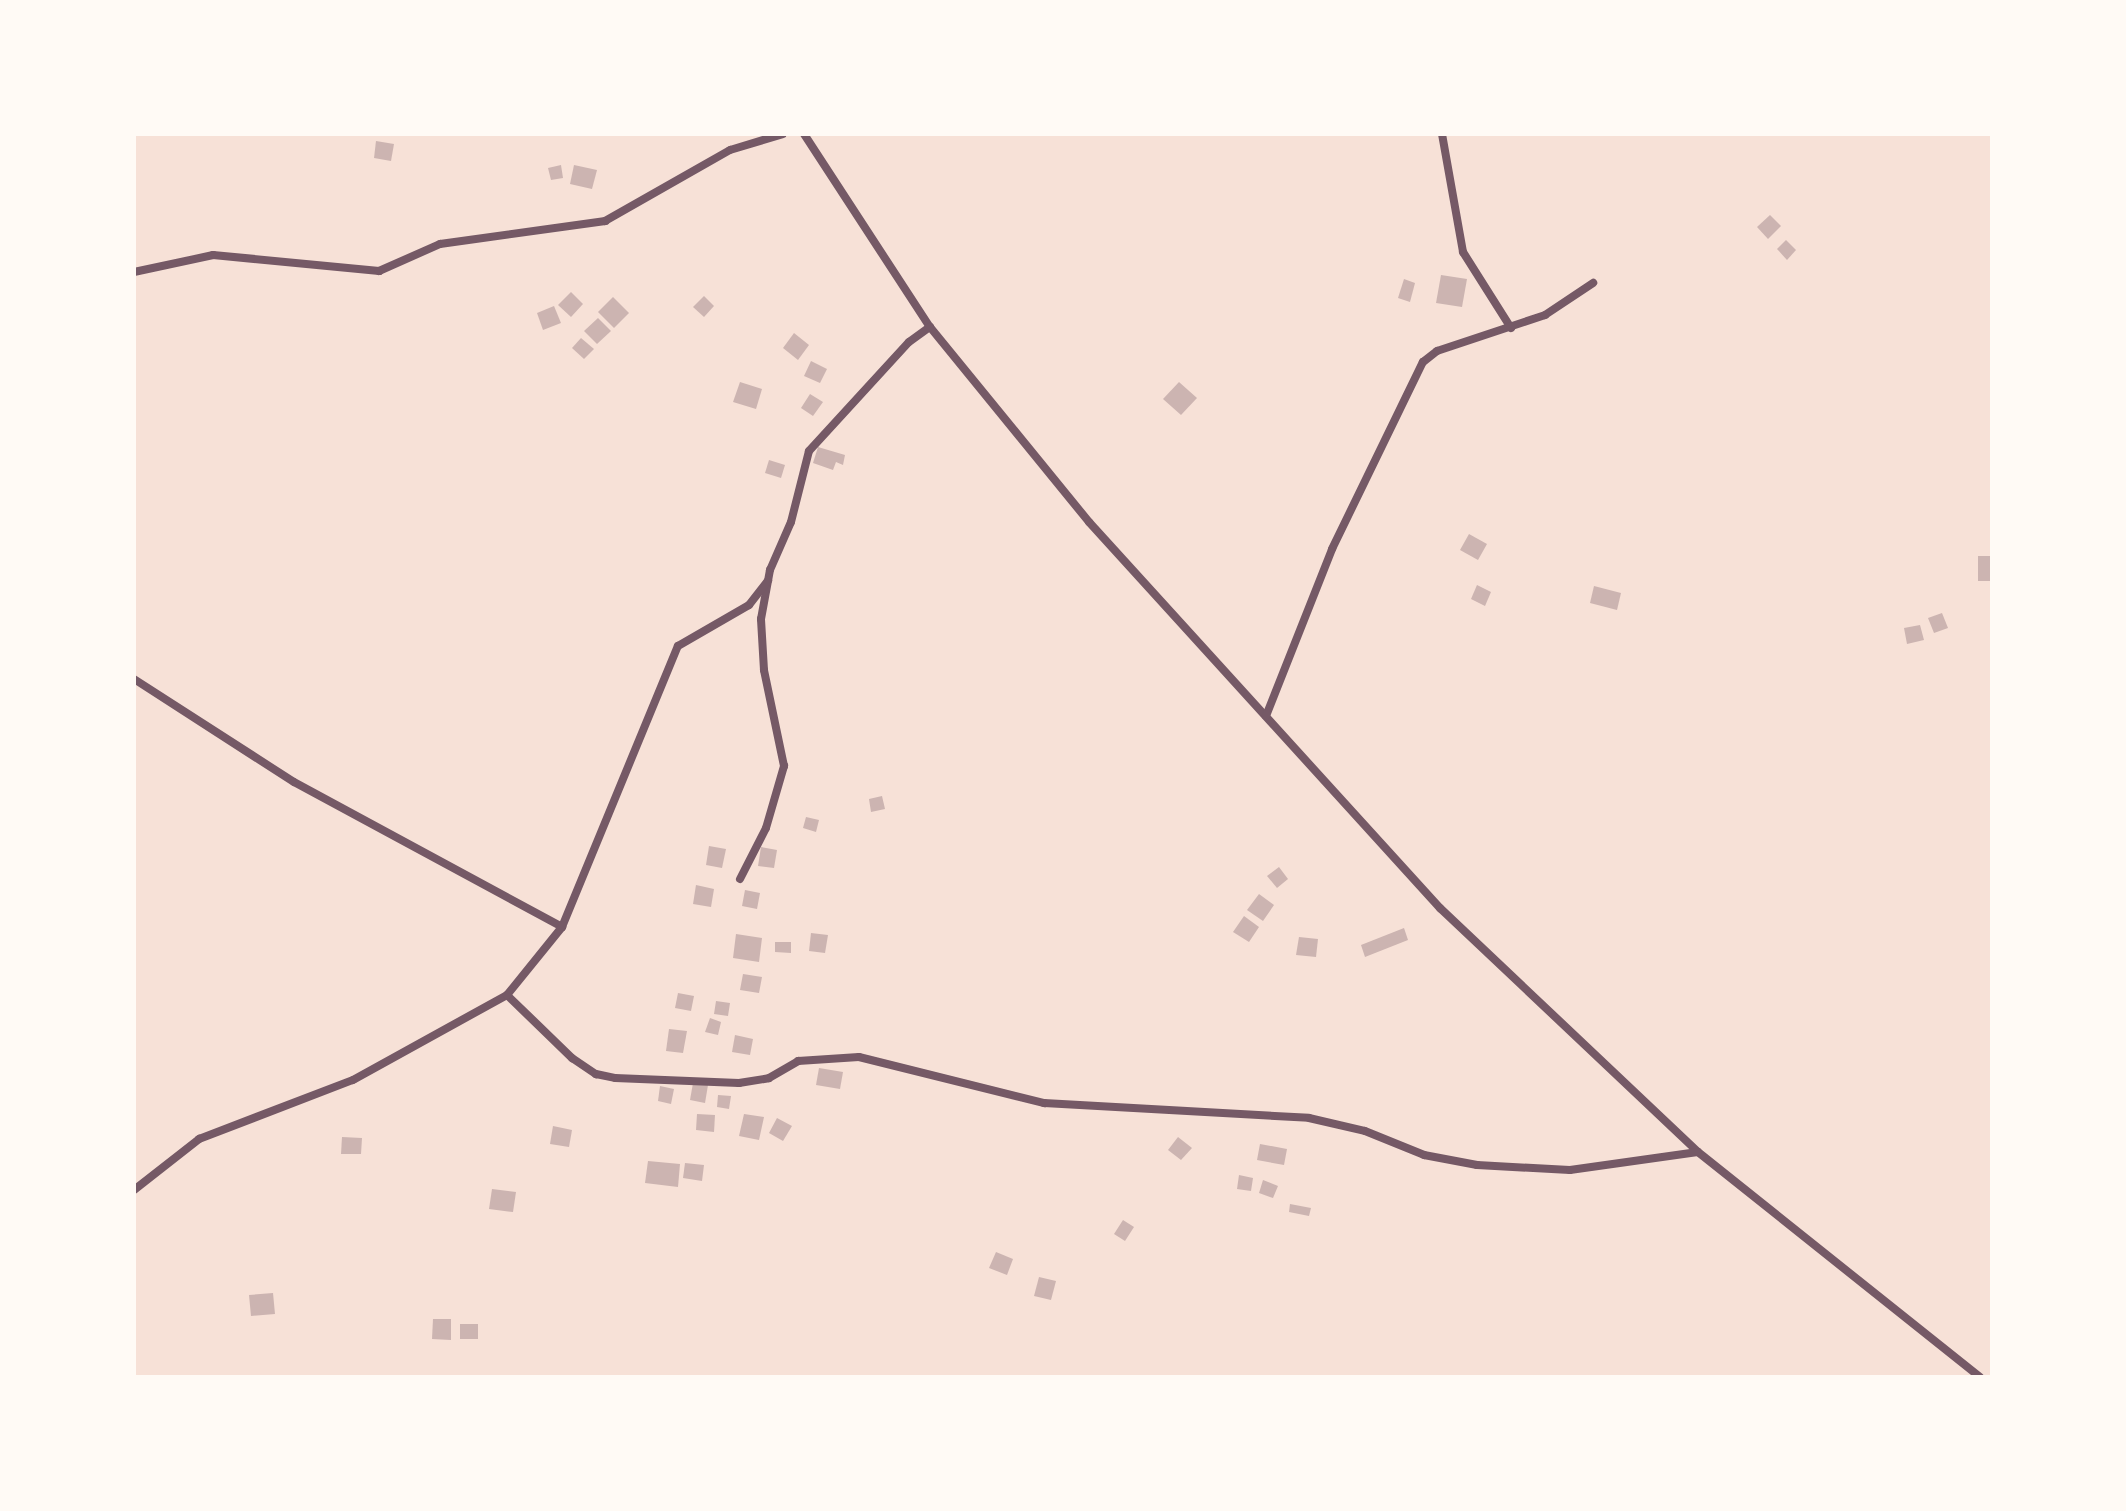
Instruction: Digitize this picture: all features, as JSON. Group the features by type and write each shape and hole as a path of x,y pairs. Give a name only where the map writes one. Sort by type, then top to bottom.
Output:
{"street":[{"path":"134,272 213,255 379,271 440,244 605,221 730,150 783,134"},
{"path":"804,134 930,327 1089,522 1440,908 1698,1152 1980,1377"},
{"path":"1442,134 1463,252 1511,328"},
{"path":"1266,716 1332,549 1423,362 1437,351 1545,315 1593,283"},
{"path":"740,879 766,828 784,766 764,670 761,619 768,581 809,451 909,342 930,327"},
{"path":"134,1190 199,1139 353,1080 507,995 562,927 678,646 749,605 768,581"},
{"path":"134,679 294,782 562,927"},
{"path":"507,995 572,1058 596,1074 615,1078 739,1083 769,1078 798,1061 859,1057 1044,1103 1309,1118 1365,1131 1424,1155 1477,1165 1570,1170 1698,1152"}],"building":[{"path":"376,141 394,144 391,161 374,158"},
{"path":"561,165 563,178 551,180 548,168"},
{"path":"574,165 597,170 592,189 570,184"},
{"path":"1770,215 1781,226 1768,239 1757,227"},
{"path":"1786,240 1796,250 1787,260 1777,249"},
{"path":"1441,275 1467,279 1462,307 1436,303"},
{"path":"1404,279 1415,283 1410,302 1398,298"},
{"path":"571,292 583,304 571,317 558,305"},
{"path":"704,296 714,306 704,317 693,307"},
{"path":"613,297 629,313 614,328 598,312"},
{"path":"554,306 561,323 543,330 537,313"},
{"path":"598,318 611,331 597,344 584,331"},
{"path":"794,333 809,345 798,360 783,348"},
{"path":"581,338 594,349 584,359 572,348"},
{"path":"811,361 827,369 820,383 804,376"},
{"path":"740,382 762,389 756,409 733,402"},
{"path":"1179,382 1197,398 1181,415 1163,399"},
{"path":"810,394 823,402 813,416 801,408"},
{"path":"818,447 845,455 843,465 836,462 833,470 813,463"},
{"path":"769,460 785,465 781,478 765,473"},
{"path":"1469,534 1487,544 1478,560 1460,550"},
{"path":"1978,556 1992,556 1992,581 1978,581"},
{"path":"1477,585 1491,592 1485,606 1471,599"},
{"path":"1594,586 1621,593 1617,610 1590,603"},
{"path":"1942,613 1948,628 1934,633 1928,618"},
{"path":"1920,625 1924,640 1907,644 1904,628"},
{"path":"882,796 885,809 871,812 869,799"},
{"path":"806,817 819,820 816,832 803,828"},
{"path":"709,846 726,849 722,868 706,865"},
{"path":"761,847 777,850 774,868 758,866"},
{"path":"1279,867 1288,879 1277,888 1267,876"},
{"path":"696,885 714,889 711,907 693,904"},
{"path":"745,890 760,893 757,909 742,906"},
{"path":"1259,894 1274,905 1263,921 1247,910"},
{"path":"1244,916 1259,927 1249,942 1233,932"},
{"path":"1404,928 1408,940 1365,957 1361,945"},
{"path":"811,933 828,935 825,953 809,951"},
{"path":"736,934 762,938 759,962 733,958"},
{"path":"1299,937 1318,939 1316,957 1296,955"},
{"path":"775,942 791,942 791,953 775,952"},
{"path":"743,974 762,977 759,993 740,990"},
{"path":"678,993 694,996 691,1011 675,1008"},
{"path":"716,1001 730,1003 728,1016 714,1014"},
{"path":"710,1018 721,1022 718,1035 705,1032"},
{"path":"669,1029 687,1031 683,1053 666,1051"},
{"path":"735,1035 753,1039 750,1055 732,1052"},
{"path":"819,1068 843,1072 840,1089 816,1085"},
{"path":"693,1083 708,1085 705,1103 690,1100"},
{"path":"660,1086 674,1089 671,1104 658,1101"},
{"path":"718,1095 731,1096 729,1109 717,1107"},
{"path":"697,1114 715,1115 714,1132 696,1130"},
{"path":"744,1114 764,1117 759,1140 739,1136"},
{"path":"777,1118 792,1126 783,1141 769,1133"},
{"path":"553,1126 572,1130 569,1147 550,1144"},
{"path":"342,1137 362,1138 361,1154 341,1154"},
{"path":"1178,1137 1192,1148 1181,1160 1168,1150"},
{"path":"1260,1144 1287,1149 1284,1165 1257,1160"},
{"path":"648,1161 680,1164 678,1187 645,1183"},
{"path":"685,1163 704,1165 702,1181 683,1178"},
{"path":"1239,1175 1253,1178 1251,1191 1237,1189"},
{"path":"1263,1180 1278,1186 1273,1198 1259,1193"},
{"path":"492,1189 516,1192 513,1212 489,1209"},
{"path":"1290,1204 1311,1208 1309,1216 1289,1212"},
{"path":"1123,1220 1134,1227 1125,1241 1114,1234"},
{"path":"996,1252 1013,1259 1007,1275 989,1268"},
{"path":"1039,1277 1056,1281 1051,1300 1034,1296"},
{"path":"273,1293 275,1314 251,1316 249,1295"},
{"path":"433,1319 451,1319 451,1340 432,1339"},
{"path":"460,1324 478,1324 478,1339 460,1339"}]}
